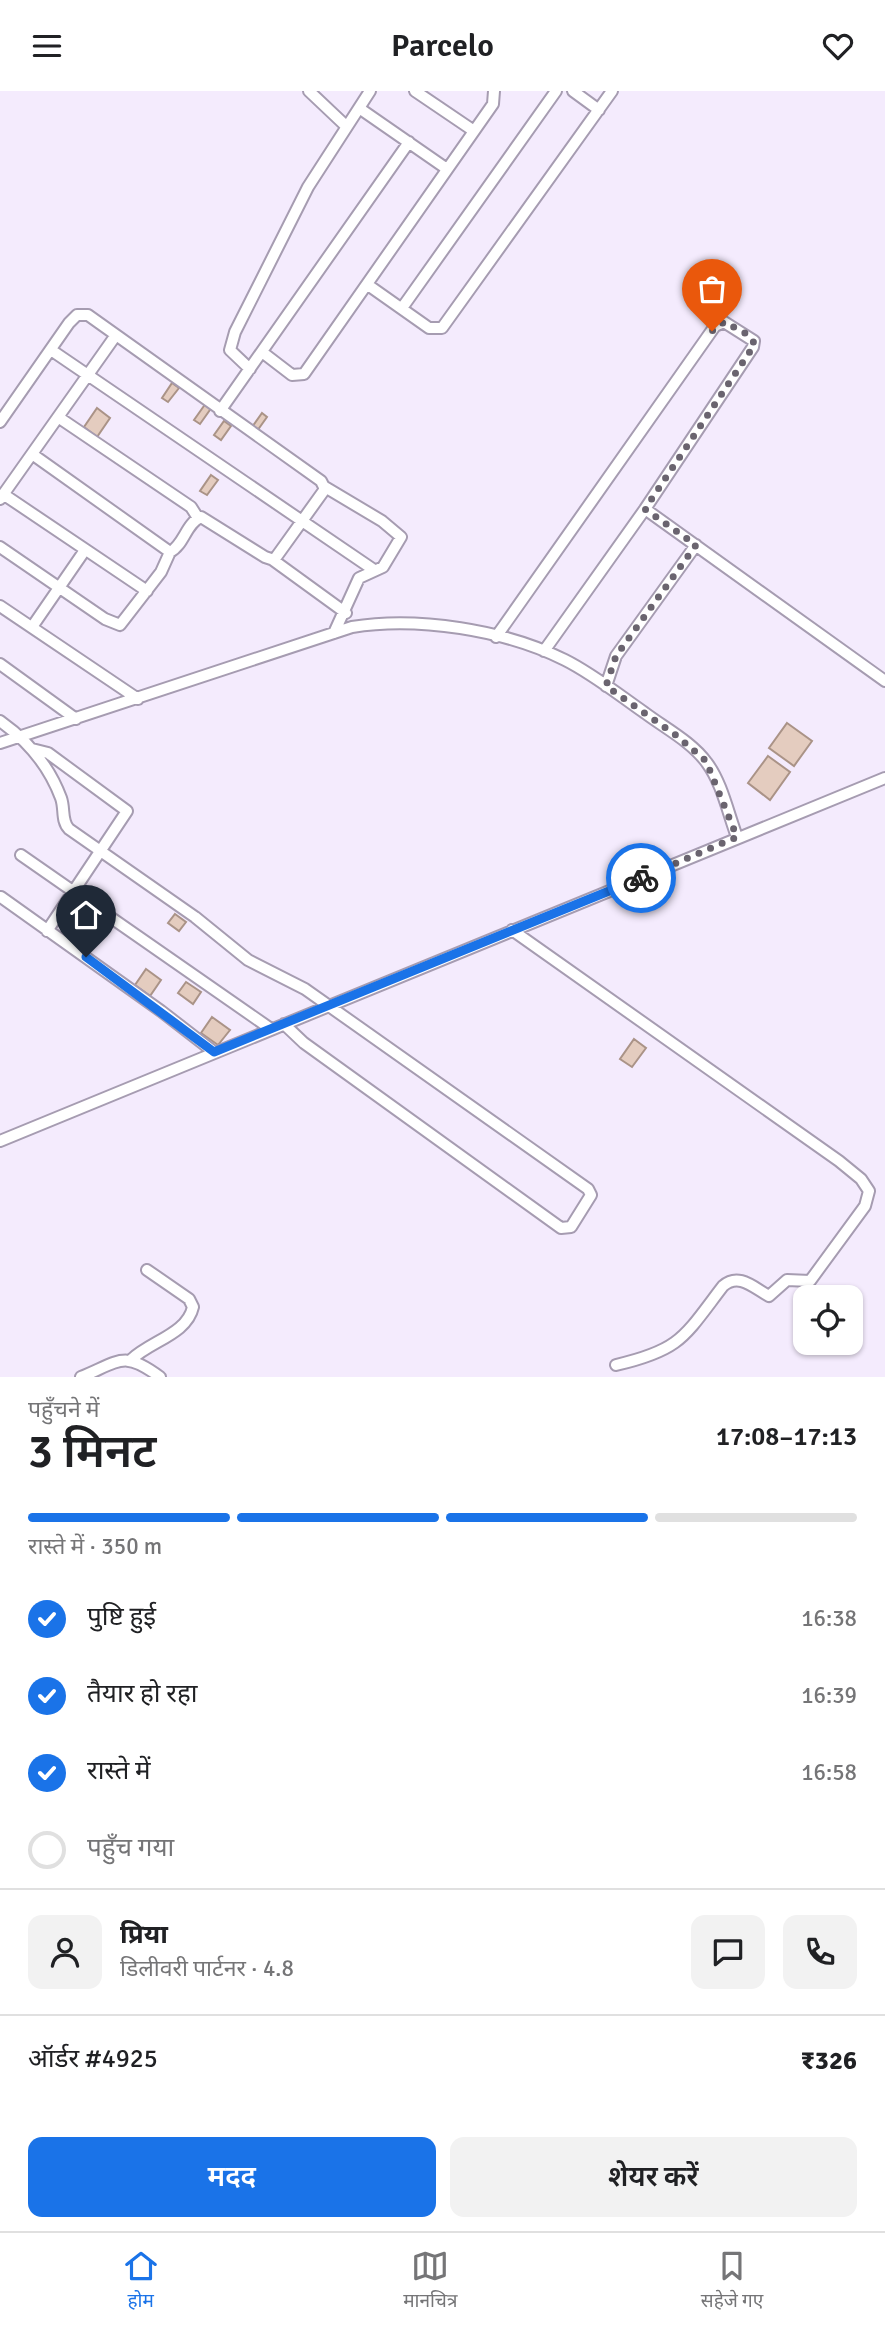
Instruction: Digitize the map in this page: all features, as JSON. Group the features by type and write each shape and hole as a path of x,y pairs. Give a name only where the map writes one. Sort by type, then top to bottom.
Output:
{"street":[{"path":"309,91 346,126"},
{"path":"250,369 237,361 230,350 235,332 307,187 370,91"},
{"path":"415,91 474,131"},
{"path":"262,352 292,376 301,376 368,285 493,104 494,91"},
{"path":"402,308 556,91"},
{"path":"573,91 599,110"},
{"path":"368,285 432,329 444,326 612,91"},
{"path":"359,108 447,169"},
{"path":"220,411 409,142"},
{"path":"0,422 73,317 82,313 88,315 325,487 400,534 400,542 386,563 364,573 357,582 346,613 334,633"},
{"path":"496,637 712,331 724,322 747,334 755,344 645,509 544,651"},
{"path":"116,335 2,496 147,591"},
{"path":"51,350 302,524 374,570"},
{"path":"58,417 191,507 198,518 205,519 273,560 346,613"},
{"path":"32,454 170,552"},
{"path":"273,560 302,524 324,493 325,487"},
{"path":"645,509 885,681"},
{"path":"0,547 105,619 120,625 147,591 170,552 198,518"},
{"path":"606,686 616,656 696,545"},
{"path":"32,628 85,549"},
{"path":"0,606 138,699"},
{"path":"0,743 334,633 369,624 456,628 544,651 566,661 677,736 706,761 737,837"},
{"path":"0,664 76,719"},
{"path":"0,721 32,749 61,798 66,827 195,917 248,960 293,982 588,1189 591,1198 571,1227 561,1228 304,1043 284,1024"},
{"path":"32,749 48,753 126,808 127,816 47,931"},
{"path":"0,1141 885,778"},
{"path":"21,855 271,1029"},
{"path":"1,897 214,1052"},
{"path":"512,930 839,1161 861,1179 869,1191 866,1206 810,1281 787,1280 769,1296 745,1281 731,1280 723,1286 685,1336 652,1357 616,1365"},
{"path":"81,1377 132,1359 179,1329 192,1312 189,1299 147,1270"},
{"path":"132,1359 160,1377"}],"building":[{"path":"172,383 179,388 168,402 162,398"},
{"path":"206,403 212,407 200,424 194,420"},
{"path":"97,408 110,418 97,437 84,427"},
{"path":"262,413 267,417 257,431 252,427"},
{"path":"224,421 231,426 221,440 214,435"},
{"path":"211,475 218,480 207,495 200,491"},
{"path":"787,723 812,741 794,766 769,748"},
{"path":"768,756 790,772 770,800 748,783"},
{"path":"175,914 186,922 179,931 168,923"},
{"path":"146,969 161,980 150,996 135,985"},
{"path":"186,982 201,992 193,1004 178,993"},
{"path":"212,1017 230,1030 218,1045 201,1033"},
{"path":"634,1039 646,1048 632,1067 620,1059"}],"way so far":[{"path":"641,878 737,837 706,761 677,736 606,686 611,664 616,656 696,545 645,509 755,344 747,334 724,322 712,331"}],"route":[{"path":"86,957 214,1052 641,878"}]}
